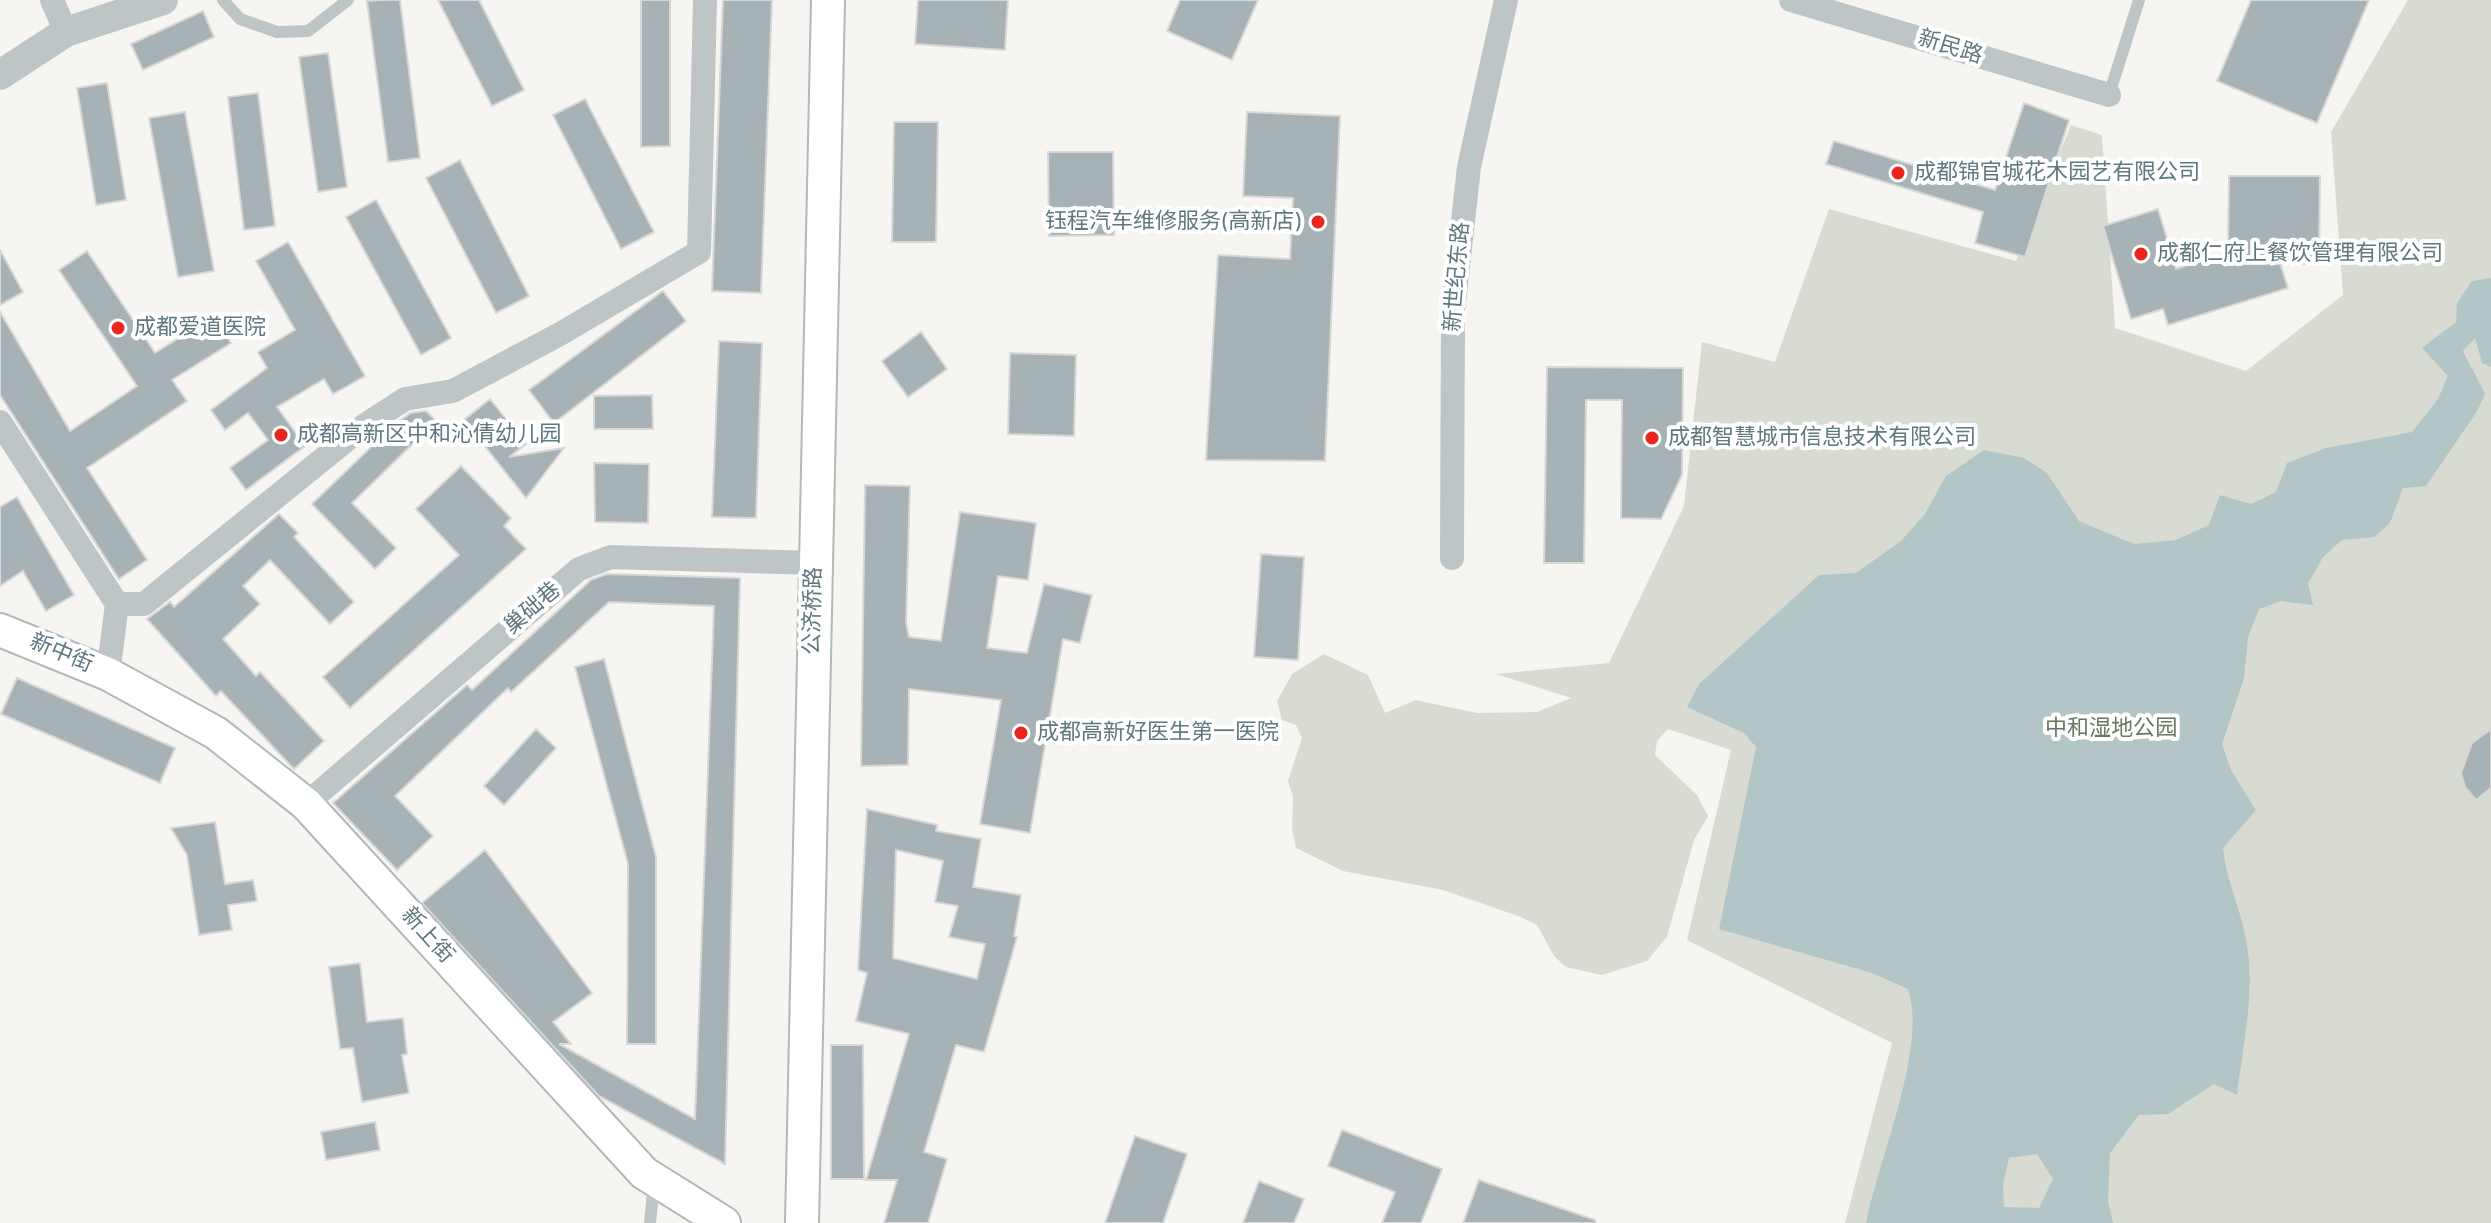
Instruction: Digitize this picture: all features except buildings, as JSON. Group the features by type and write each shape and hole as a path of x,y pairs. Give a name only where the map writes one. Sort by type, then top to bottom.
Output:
{"main road":[{"name":"公济桥路","path":"802,1223 828,0"},
{"name":"新中街","path":"0,630 108,674"},
{"name":"新中街","path":"0,652 108,674"},
{"name":"新上街","path":"108,674 216,733 306,804 633,1162 654,1180 724,1223"}],"street":[{"path":"52,0 66,32"},
{"path":"0,75 66,32 163,0"},
{"path":"117,604 144,604 365,425 405,399 453,391 560,334 699,252 705,0"},
{"name":"新世纪东路","path":"1452,558 1453,311 1469,167 1506,0"},
{"name":"新民路","path":"1791,0 2109,95"},
{"path":"0,422 117,604 108,674"},
{"name":"巢础巷","path":"306,804 579,569 611,557 815,563"}],"lane":[{"path":"223,0 240,19 277,32 308,31 348,0"},
{"path":"2109,95 2139,0"},
{"path":"650,1223 654,1180"}],"green space":[{"name":"中和湿地公园","path":"2408,0 2491,0 2491,1223 1845,1223 1892,1043 1687,940 1731,750 1668,729 1657,741 1655,755 1697,795 1708,816 1694,840 1667,937 1647,961 1602,975 1566,967 1554,956 1537,925 1521,917 1443,890 1343,871 1296,848 1292,828 1293,797 1288,781 1302,738 1296,725 1282,720 1277,701 1292,674 1324,654 1368,675 1385,713 1416,700 1477,713 1537,712 1571,698 1496,674 1609,663 1684,506 1702,342 1775,362 1829,209 2016,261 2071,125 2102,135 2115,328 2246,371 2343,295 2331,132"}],"shaded area":[{"path":"2491,278 2491,367 2482,363 2475,338 2463,351 2485,394 2476,413 2426,486 2403,488 2390,523 2374,537 2342,540 2323,557 2308,583 2313,605 2281,601 2259,609 2248,637 2244,678 2222,744 2231,770 2256,810 2223,848 2249,958 2248,1017 2237,1095 2214,1084 2168,1114 2139,1115 2110,1153 2108,1201 2113,1223 1866,1223 1907,1072 1912,1041 1908,989 1872,973 1719,929 1756,747 1744,733 1687,707 1699,684 1819,575 1856,573 1901,541 1925,514 1946,476 1984,450 2024,458 2047,473 2079,521 2134,544 2176,540 2209,525 2220,495 2251,504 2276,492 2287,463 2326,448 2412,432 2438,399 2448,376 2422,348 2456,322 2457,303 2472,281","holes":["2037,1154 2053,1179 2039,1208 2004,1207 2003,1185 2009,1158"]}],"place":[{"name":"成都锦官城花木园艺有限公司","path":"1898,173"},
{"name":"钰程汽车维修服务(高新店)","path":"1318,222"},
{"name":"成都仁府上餐饮管理有限公司","path":"2141,254"},
{"name":"成都爱道医院","path":"118,328"},
{"name":"成都高新区中和沁倩幼儿园","path":"281,435"},
{"name":"成都智慧城市信息技术有限公司","path":"1652,438"},
{"name":"成都高新好医生第一医院","path":"1021,733"}]}
